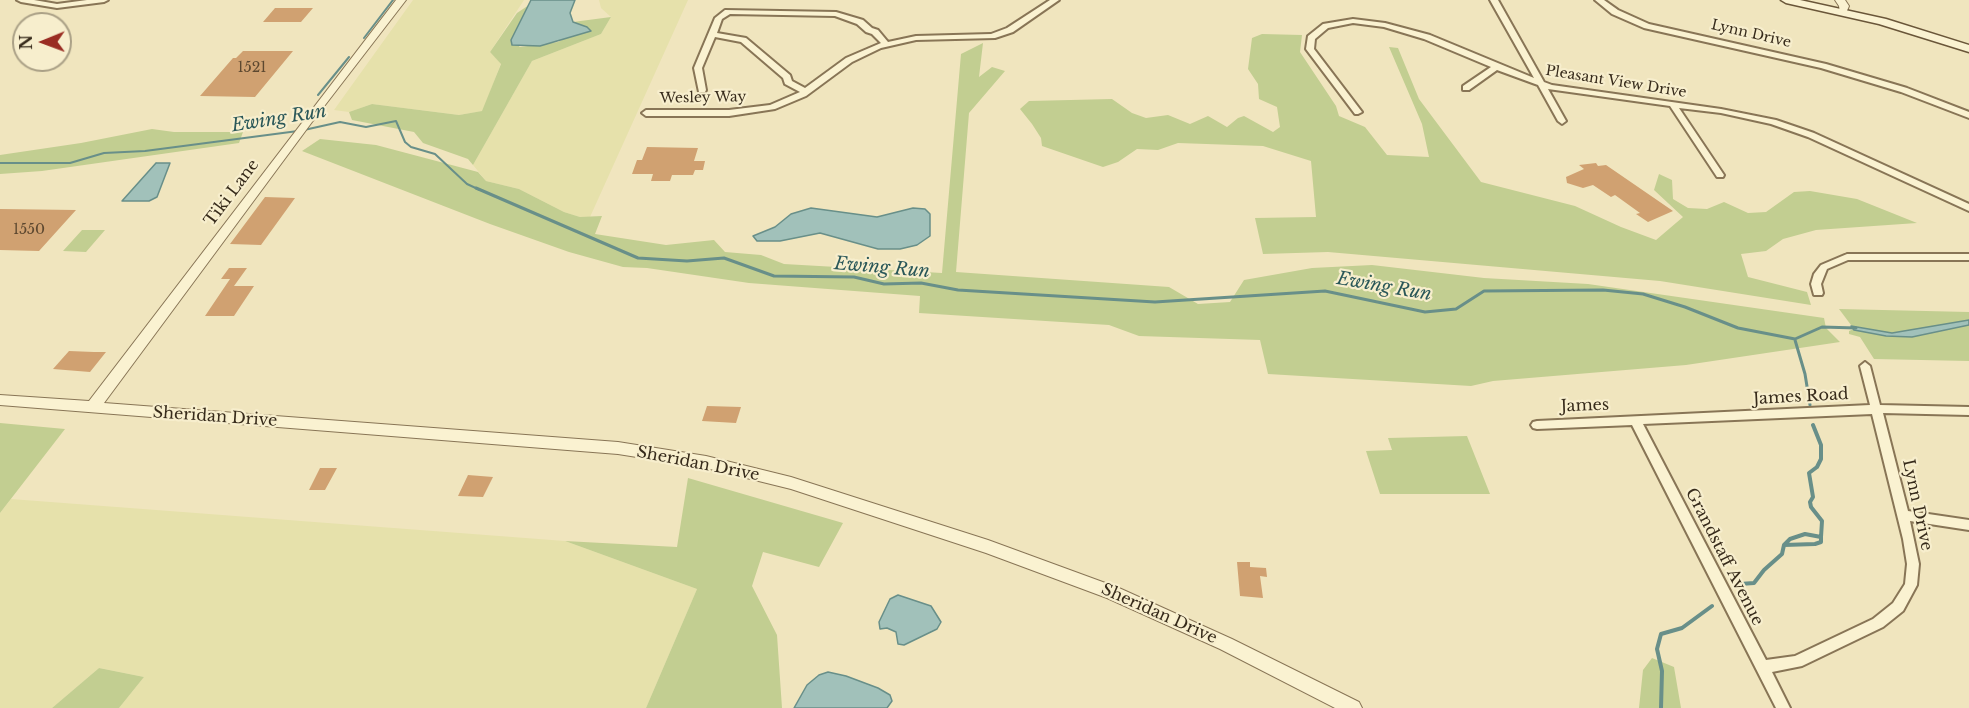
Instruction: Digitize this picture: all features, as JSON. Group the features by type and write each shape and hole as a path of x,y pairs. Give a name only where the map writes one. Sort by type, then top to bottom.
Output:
{"main road":[{"path":"1786,0 1842,6 1969,49"}],"street":[{"path":"21,0 57,6 104,0"},
{"name":"Tiki Lane","path":"93,407 401,0"},
{"name":"Wesley Way","path":"646,112 743,112 772,107 810,90 849,60 882,45 916,38 992,36 1010,30 1055,0"},
{"path":"1494,0 1562,122"},
{"name":"Lynn Drive","path":"1599,0 1615,12 1647,26 1823,66 1902,90 1969,115"},
{"path":"702,90 698,68 719,18 732,11 836,14 860,22 869,30 868,33 882,45"},
{"name":"Pleasant View Drive","path":"1358,112 1310,49 1311,38 1326,26 1353,21 1385,25 1427,37 1496,67 1559,89 1737,114 1788,127 1969,208"},
{"path":"712,34 743,40 787,77 788,82 810,90"},
{"path":"1466,88 1496,67"},
{"path":"1673,105 1720,175"},
{"path":"1818,293 1816,284 1824,267 1847,257 1969,257"},
{"name":"Lynn Drive","path":"1762,666 1784,665 1816,653 1878,622 1898,607 1911,585 1910,539 1865,366"},
{"name":"Sheridan Drive","path":"0,400 618,448 695,460 740,470 791,483 988,547 1113,593 1226,644 1353,708"},
{"name":"James Road","path":"1635,420 1878,410 1969,411"},
{"name":"James","path":"1536,425 1635,420"},
{"name":"Grandstaff Avenue","path":"1635,420 1783,708"},
{"path":"1904,515 1969,525"}],"shaded area":[{"path":"413,0 524,0 490,52 501,63 483,111 459,115 372,104 349,112 334,110"},
{"path":"599,0 688,0 590,217 580,217 564,212 519,189 486,181 473,165 532,61 601,34 611,17 601,8"},
{"path":"11,499 565,541 697,589 646,708 119,708 144,677 99,668 52,708 0,708 0,513"}],"green space":[{"path":"529,5 511,40 520,47 558,42 587,27 573,22 611,17 601,34 532,61 473,165 468,159 423,143 414,132 352,120 349,112 372,104 459,115 482,111 501,64 490,52 517,13"},
{"path":"1262,34 1302,35 1300,52 1336,106 1339,116 1365,127 1387,155 1429,157 1422,124 1389,47 1398,48 1419,99 1481,182 1575,206 1656,240 1683,217 1654,190 1659,174 1672,180 1673,199 1688,208 1707,209 1724,202 1748,213 1766,212 1794,192 1810,191 1857,199 1917,223 1816,230 1783,239 1766,251 1741,254 1748,277 1807,292 1811,305 1660,281 1328,252 1263,254 1255,218 1316,217 1311,161 1263,146 1178,143 1158,150 1137,149 1118,162 1103,167 1042,146 1041,138 1020,109 1029,101 1112,99 1132,113 1146,118 1168,115 1190,124 1208,116 1227,127 1244,116 1273,132 1280,127 1277,107 1259,99 1258,84 1248,69 1252,38"},
{"path":"983,43 979,77 992,67 1005,71 969,113 956,272 1169,287 1198,304 1230,302 1244,280 1312,268 1372,265 1484,278 1588,284 1824,318 1826,328 1840,342 1686,365 1493,381 1471,386 1268,374 1260,340 1139,336 1109,325 919,313 920,296 749,283 647,268 623,267 569,252 490,224 302,151 320,139 376,145 478,172 486,181 519,189 564,212 580,217 602,216 595,234 666,245 714,240 725,252 761,255 784,264 942,273 961,54"},
{"path":"152,129 174,132 243,132 239,143 42,171 0,174 0,155 81,143"},
{"path":"82,230 105,230 86,252 63,251"},
{"path":"1839,309 1969,312 1969,361 1874,359 1860,337 1849,334 1849,331 1854,329"},
{"path":"0,423 65,429 0,513"},
{"path":"1467,436 1490,494 1380,494 1366,451 1392,450 1388,438"},
{"path":"688,478 843,523 819,567 763,552 752,586 777,635 782,708 646,708 697,589 565,541 677,547"},
{"path":"1652,658 1674,667 1681,708 1639,708 1643,670"},
{"path":"99,668 144,677 119,708 52,708"}],"water":[{"path":"531,0 575,0 570,13 573,22 591,31 540,46 512,45 511,40"},
{"path":"156,163 170,163 157,197 149,201 122,201"},
{"path":"811,208 877,217 913,208 925,209 930,214 930,236 917,245 900,249 878,249 820,233 780,241 757,241 753,236 775,227 791,214"},
{"path":"1969,320 1969,325 1912,337 1886,336 1854,330 1851,326 1892,333"},
{"path":"898,595 931,606 941,622 937,629 904,645 898,644 896,632 887,628 880,629 879,622 890,599"},
{"path":"828,672 878,688 890,695 892,701 887,708 794,708 807,685 819,675"}],"building":[{"path":"275,8 313,8 301,22 263,22"},
{"path":"243,51 293,51 255,97 200,96 233,58"},
{"path":"647,147 698,148 694,161 705,161 703,170 695,170 693,175 672,175 670,181 651,181 653,174 632,174 637,160 642,160"},
{"path":"1596,163 1598,166 1606,165 1673,211 1648,222 1636,214 1640,213 1615,195 1611,197 1593,185 1583,188 1567,183 1566,177 1584,169 1579,165"},
{"path":"265,197 295,198 261,245 230,244"},
{"path":"0,209 76,210 39,251 0,250"},
{"path":"229,268 247,268 234,286 254,286 234,316 205,316 230,279 221,279"},
{"path":"69,351 106,352 90,372 53,369"},
{"path":"707,406 741,407 736,423 702,421"},
{"path":"320,468 337,468 325,490 309,490"},
{"path":"468,475 493,477 483,497 458,496"},
{"path":"1237,562 1250,562 1250,567 1266,568 1267,577 1260,576 1263,598 1240,596"}],"waterway":[{"path":"364,38 393,0"},
{"path":"318,95 349,57"},
{"name":"Ewing Run","path":"304,130 340,122 366,127 396,121 405,142 411,147 435,154 467,184 480,190"},
{"name":"Ewing Run","path":"0,163 70,163 104,153 145,151 298,131"},
{"name":"Ewing Run","path":"476,188 638,258 687,261 724,258 774,276 854,277 884,284 921,283 958,290 1155,302 1325,291 1425,312 1456,309 1484,291 1603,290 1643,294 1685,307 1738,328 1795,339 1822,327 1856,328"},
{"name":"Ewing Run","path":"1795,340 1805,374 1810,405"},
{"name":"Ewing Run","path":"1813,425 1821,445 1821,459 1817,467 1809,473 1813,497 1810,502 1811,507 1822,521 1821,537"},
{"name":"Ewing Run","path":"1784,545 1790,539 1805,534 1821,537"},
{"path":"1784,545 1815,544 1821,542 1821,537"},
{"name":"Ewing Run","path":"1740,584 1754,583 1764,570 1782,554 1784,545"},
{"name":"Ewing Run","path":"1661,708 1662,671 1657,649 1661,634 1682,628 1712,606"}]}
